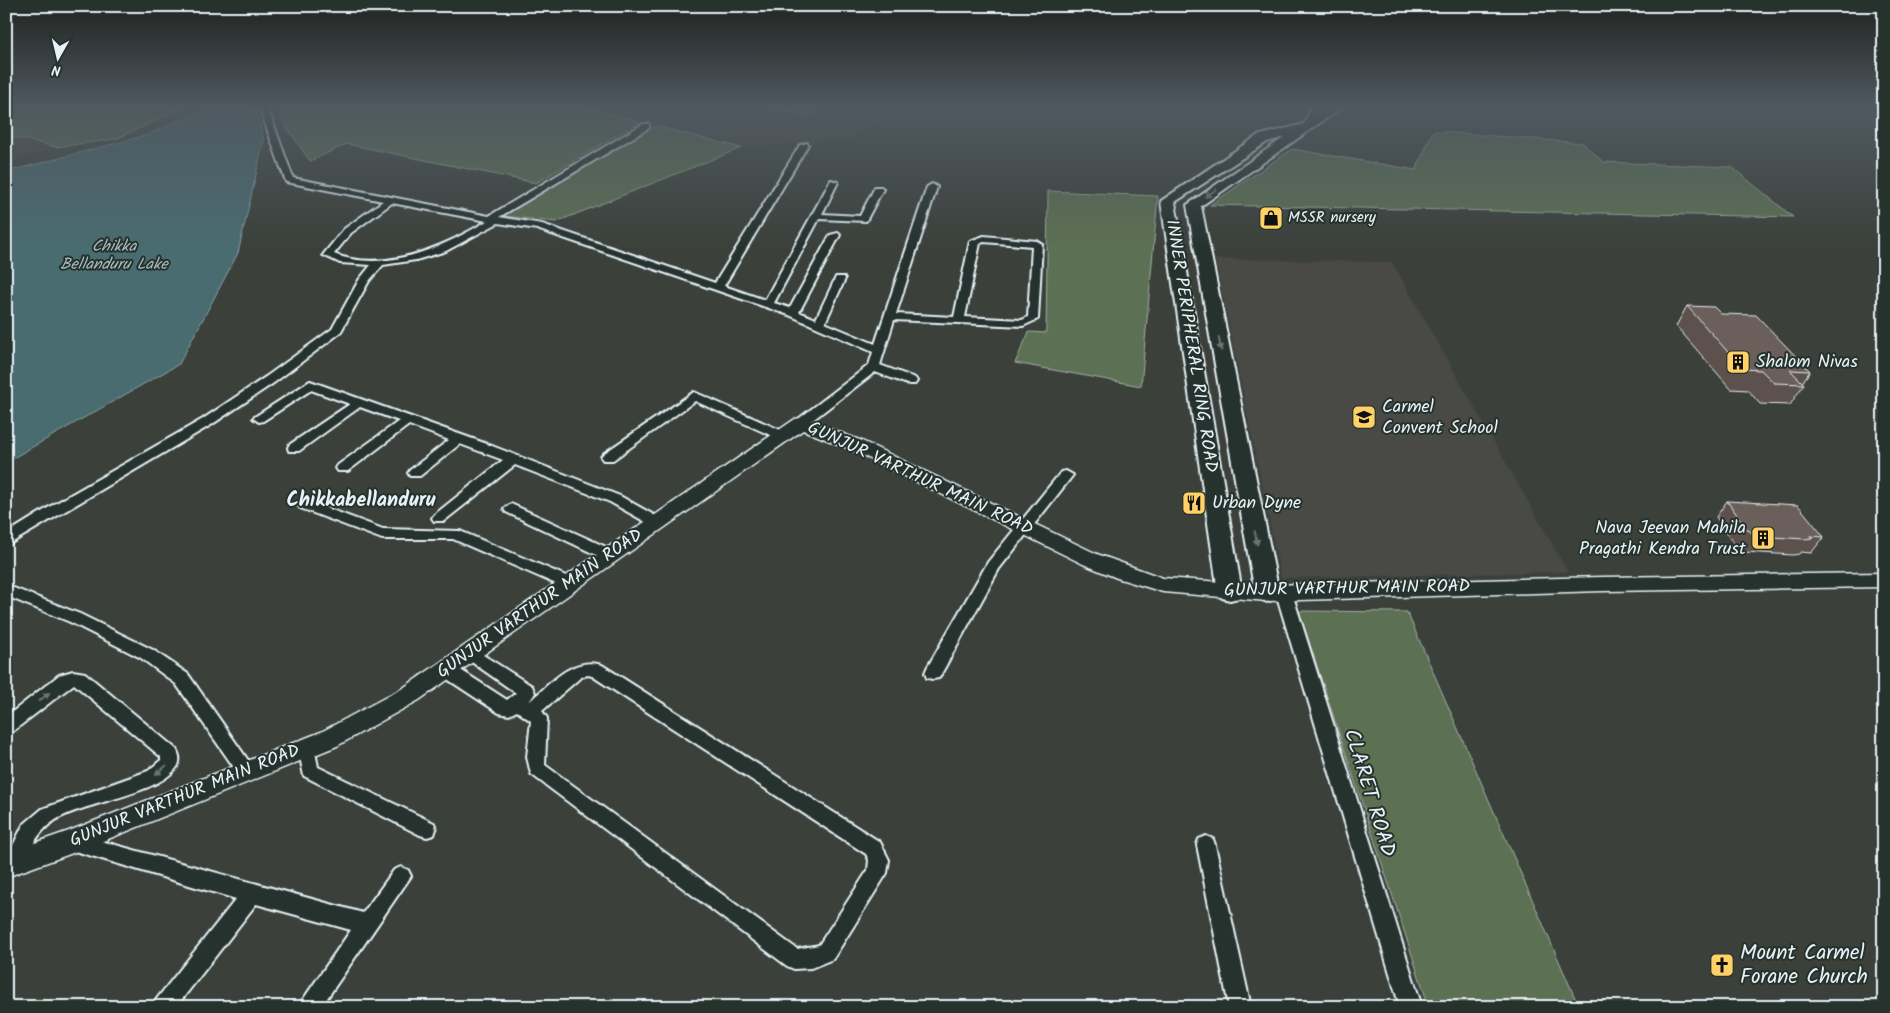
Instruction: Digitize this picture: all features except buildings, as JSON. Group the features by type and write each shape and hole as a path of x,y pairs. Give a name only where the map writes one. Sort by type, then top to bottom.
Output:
{"main road":[{"name":"INNER PERIPHERAL RING ROAD","path":"1230,592 1168,201 1240,153"},
{"name":"INNER PERIPHERAL RING ROAD","path":"1269,153 1194,205 1275,593"},
{"name":"GUNJUR VARTHUR MAIN ROAD","path":"11,863 72,842 329,739 411,694 472,654 568,583 801,423 856,446 1124,573 1163,585 1230,592 1275,593 1602,584 1884,580"}],"street":[{"path":"280,153 289,180 493,220 539,226 793,313 879,350"},
{"path":"392,199 361,220 334,244 328,256 338,261 380,262 442,249 602,153"},
{"path":"718,287 799,153"},
{"path":"768,304 834,182"},
{"path":"801,423 874,367 932,187"},
{"path":"816,216 863,219 878,189"},
{"path":"793,313 835,235"},
{"path":"890,317 1023,323 1033,319 1037,244 984,239 975,241 959,320"},
{"path":"6,541 56,509 207,422 271,379 336,331 364,280 380,262"},
{"path":"819,323 840,279"},
{"path":"874,367 911,381"},
{"path":"260,418 310,385 360,402 615,499 656,522"},
{"path":"608,457 694,396 784,436"},
{"path":"294,448 360,402"},
{"path":"343,468 407,421"},
{"path":"415,473 458,439"},
{"path":"439,518 512,460"},
{"path":"933,673 993,566 1066,475"},
{"path":"305,505 382,534 455,534 568,583"},
{"path":"511,509 610,555"},
{"path":"6,590 75,618 139,650 182,679 246,771"},
{"name":"CLARET ROAD","path":"1275,593 1411,1007"},
{"path":"472,654 526,691 527,694 523,707"},
{"path":"447,670 505,708 509,708 523,707 576,672 588,669 596,670 873,848 879,860 877,873 826,952 811,958 794,958 537,769 535,760 540,729 539,718 523,707"},
{"path":"6,727 65,680 73,677 79,678 170,754 170,763 154,776 48,815 30,831 11,863"},
{"path":"307,747 310,772 427,829"},
{"path":"72,842 252,894 366,924"},
{"path":"1206,845 1240,1007"},
{"path":"308,1007 401,876"},
{"path":"163,1007 252,894"}],"shaded area":[{"path":"6,153 36,153 6,163"},
{"name":"Carmel Convent School","path":"1215,259 1392,262 1568,572 1281,578"}],"green space":[{"path":"305,153 327,153 310,161"},
{"path":"392,153 587,153 536,183"},
{"path":"609,153 728,153 556,222 504,216"},
{"path":"1286,153 1317,153 1416,170 1423,153 1594,153 1603,162 1732,167 1793,217 1210,205"},
{"path":"1048,191 1158,196 1141,386 1015,363 1029,332 1046,333"},
{"path":"1299,611 1407,612 1579,1007 1429,1007"}],"water":[{"name":"Chikka Bellanduru Lake","path":"77,153 261,153 238,253 179,364 6,462 6,172"}],"place":[{"name":"MSSR nursery","path":"1271,218"},
{"name":"Shalom Nivas","path":"1738,362"},
{"name":"Carmel Convent School","path":"1364,417"},
{"name":"Urban Dyne","path":"1194,503"},
{"name":"Nava Jeevan Mahila Pragathi Kendra Trust","path":"1763,538"},
{"name":"Mount Carmel Forane Church","path":"1722,965"}],"district":[{"name":"Chikkabellanduru","path":"361,501"}]}
